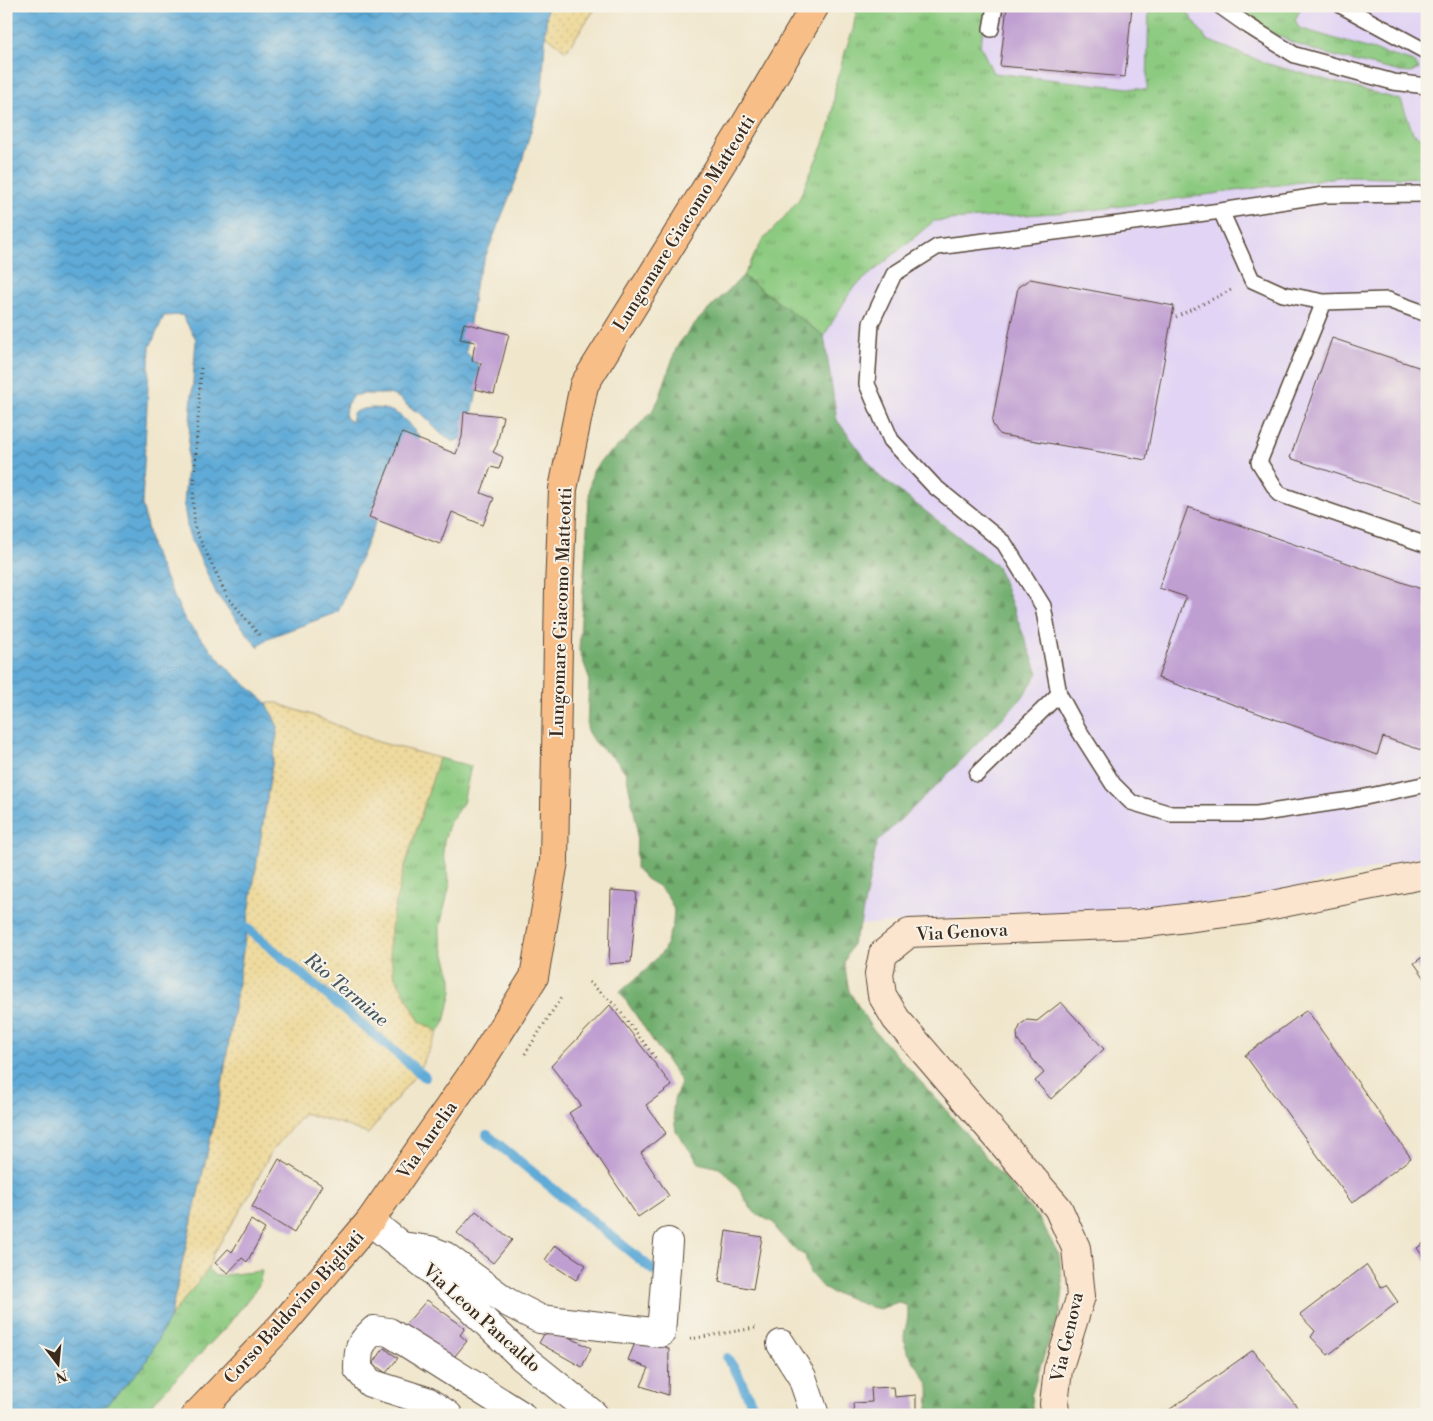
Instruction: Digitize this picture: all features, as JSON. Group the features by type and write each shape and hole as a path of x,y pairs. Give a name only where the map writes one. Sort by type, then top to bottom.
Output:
{"main road":[{"name":"Lungomare Giacomo Matteotti","path":"483,1058 534,977 554,861 559,589 563,489 584,385 739,136 815,6"},
{"name":"Via Aurelia","path":"370,1221 483,1058"},
{"name":"Corso Baldovino Bigliati","path":"196,1415 283,1324 370,1221"}],"street":[{"name":"Via Genova","path":"1056,1415 1054,1404 1058,1370 1081,1296 1076,1248 1058,1208 896,1019 882,995 879,974 883,954 909,933 1139,924 1247,910 1427,874"},
{"name":"Via Leon Pancaldo","path":"370,1221 430,1270 522,1357 594,1415"},
{"path":"402,1246 430,1250 445,1256 507,1302 540,1319 661,1333 668,1242"},
{"path":"448,1415 427,1400 370,1383 358,1368 358,1350 363,1340 374,1330 390,1332 521,1415"},
{"path":"781,1344 802,1377 815,1415"}],"lane":[{"path":"991,29 996,6"},
{"path":"1220,6 1246,26 1295,55 1393,82 1427,86"},
{"path":"1342,6 1427,52"},
{"path":"1425,195 1324,195 1221,211 937,247 894,274 871,323 867,384 891,440 934,486 1004,543 1043,606 1059,694 1113,784 1130,802 1171,814 1257,814 1351,800 1427,784"},
{"path":"1221,211 1252,280 1283,294 1324,302 1388,300 1427,314"},
{"path":"1324,302 1259,462 1279,494 1427,545"},
{"path":"977,774 1059,694"}],"path":[{"path":"1176,317 1252,280"},
{"path":"201,368 193,501 195,529 227,596 260,636"},
{"path":"589,982 616,1006 657,1060"},
{"path":"520,1061 562,996"},
{"path":"689,1339 758,1328 781,1344"}],"shaded area":[{"path":"989,6 1149,6 1147,90 993,73 980,45"},
{"path":"1183,6 1233,6 1299,28 1295,20 1302,6 1427,6 1427,142 1413,133 1401,100 1268,64 1206,40"},
{"path":"1346,176 1427,178 1427,855 1292,889 1224,902 1111,911 936,919 860,925 877,842 940,782 1022,698 1038,673 997,566 878,475 837,420 824,336 852,289 934,221 1086,211"}],"green space":[{"path":"857,6 989,6 980,45 993,73 1147,90 1149,6 1183,6 1207,40 1268,64 1401,100 1413,133 1427,142 1427,178 1346,176 1086,211 934,221 852,289 824,336 743,276 762,241 799,199 826,137 831,124 836,82 853,30"},
{"path":"1233,6 1302,6 1295,20 1299,28 1414,62 1419,69 1411,73 1400,72 1313,50 1278,36"},
{"path":"743,276 824,336 837,420 878,475 997,566 1038,673 1022,698 940,782 877,842 860,925 844,963 849,991 871,1027 939,1102 1039,1219 1059,1255 1063,1289 1060,1314 1046,1349 1031,1396 1033,1415 927,1415 929,1387 925,1377 910,1356 904,1340 908,1317 907,1306 898,1302 880,1309 870,1307 823,1288 810,1273 805,1255 796,1251 778,1232 774,1223 756,1214 727,1174 719,1168 699,1163 676,1131 673,1110 674,1100 681,1082 620,992 646,970 664,950 673,923 674,910 668,897 636,868 637,825 626,773 617,761 594,742 587,731 589,677 579,650 590,484 593,471 601,460 623,442 652,411 659,399 677,346 696,322"},
{"path":"439,758 471,766 463,803 450,821 444,841 443,852 450,884 440,926 440,937 452,979 452,991 445,1022 438,1032 420,1022 394,975 389,948 392,920 402,875"},
{"path":"208,1269 215,1276 262,1271 259,1285 227,1326 141,1415 96,1415 143,1367 170,1317"}],"sand":[{"path":"547,6 597,6 566,51 545,34"},
{"path":"267,703 278,703 378,742 439,758 402,875 392,920 389,948 394,975 420,1022 438,1032 418,1072 368,1134 304,1113 271,1152 245,1203 213,1254 208,1269 170,1317 221,1092 278,727"}],"water":[{"path":"6,6 547,6 542,93 517,178 476,280 466,352 482,369 472,414 462,438 454,442 439,432 420,413 410,408 399,398 389,394 353,396 347,404 345,414 351,422 353,413 359,410 371,408 384,409 402,417 421,437 409,443 338,612 268,638 258,647 217,595 188,532 184,505 196,339 182,315 164,316 150,347 142,504 152,549 185,620 228,669 267,703 278,727 221,1092 170,1317 143,1367 96,1415 6,1415"}],"building":[{"path":"1007,6 1132,6 1125,77 1000,66"},
{"path":"1030,279 1174,306 1146,460 1001,435 997,431 992,423 1018,287"},
{"path":"464,323 509,334 494,394 475,389 481,363 472,361 475,342 460,339"},
{"path":"1332,338 1427,370 1427,504 1290,458"},
{"path":"464,412 503,416 497,445 493,452 503,457 499,469 491,467 481,493 494,498 483,525 452,512 440,544 369,517 402,433 456,454 462,437"},
{"path":"1188,507 1427,591 1427,752 1383,737 1377,755 1158,678 1186,597 1159,588"},
{"path":"611,890 637,892 631,962 609,964"},
{"path":"1427,954 1427,981 1414,963"},
{"path":"1061,1002 1104,1049 1051,1099 1035,1081 1044,1073 1018,1041 1017,1033 1021,1024 1027,1020 1037,1021"},
{"path":"610,1005 672,1086 646,1105 666,1133 641,1153 669,1196 638,1217 569,1113 581,1105 551,1066"},
{"path":"1307,1010 1411,1158 1352,1203 1245,1055"},
{"path":"279,1159 322,1185 294,1233 252,1207"},
{"path":"476,1211 512,1240 493,1263 457,1233"},
{"path":"251,1220 265,1229 247,1262 242,1258 228,1273 215,1263 228,1249 232,1252"},
{"path":"726,1231 762,1237 753,1289 719,1282"},
{"path":"1427,1241 1427,1262 1417,1248"},
{"path":"555,1245 586,1265 576,1280 545,1260"},
{"path":"1366,1265 1381,1287 1386,1285 1398,1302 1328,1355 1311,1337 1315,1331 1300,1315"},
{"path":"427,1300 465,1328 460,1335 467,1341 451,1361 400,1331"},
{"path":"548,1327 591,1348 582,1367 539,1343"},
{"path":"639,1333 669,1349 668,1395 641,1386 649,1368 628,1360"},
{"path":"384,1348 398,1358 386,1373 373,1364"},
{"path":"1253,1350 1297,1407 1290,1413 1291,1415 1162,1415"},
{"path":"894,1387 895,1397 916,1395 916,1415 854,1415 853,1403 872,1402 871,1388"}],"waterway":[{"name":"Rio Termine","path":"247,928 425,1077"},
{"name":"Rio Termine","path":"487,1135 653,1270"},
{"name":"Rio Termine","path":"727,1358 737,1373 757,1415"}]}
